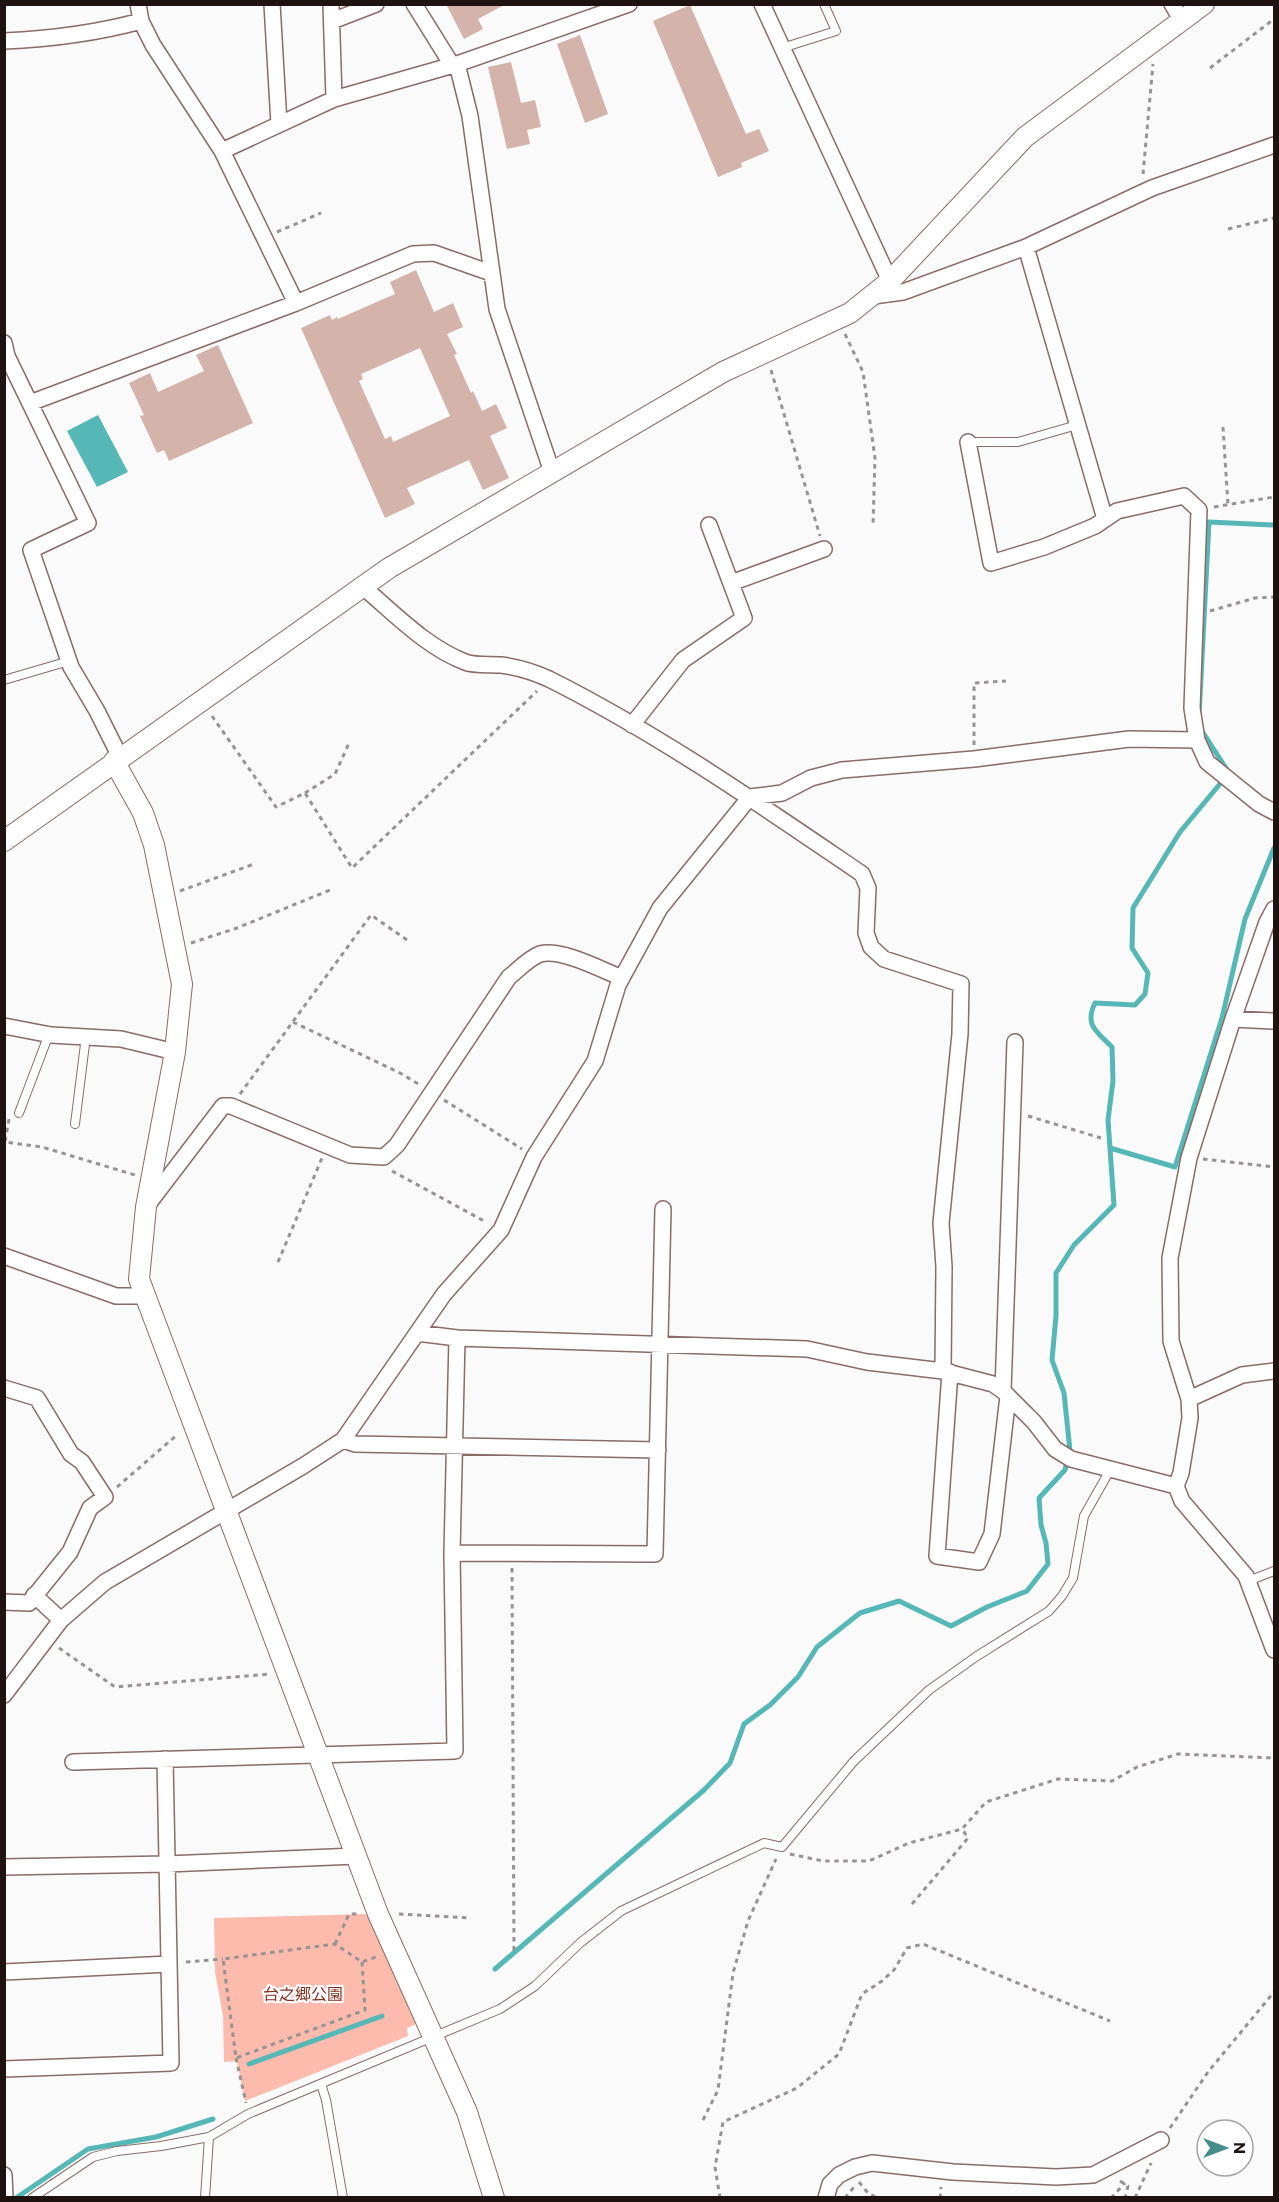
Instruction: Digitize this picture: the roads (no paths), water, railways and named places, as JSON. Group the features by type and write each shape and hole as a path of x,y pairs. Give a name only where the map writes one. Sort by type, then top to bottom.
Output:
{"street":[{"path":"138,4 141,21 153,45 222,151 296,303"},
{"path":"272,4 279,124"},
{"path":"331,4 334,99"},
{"path":"332,21 376,4"},
{"path":"414,4 455,65 470,116 497,309 552,472"},
{"path":"762,4 890,281"},
{"path":"4,841 388,568 723,372 850,313 890,281 1025,137 1177,13 1204,4"},
{"path":"222,151 334,99 455,65 624,5"},
{"path":"4,41 42,38 141,21"},
{"path":"873,296 903,292 1026,247 1142,192 1275,145"},
{"path":"1026,247 1105,519"},
{"path":"30,403 296,303 412,254 434,253 491,273"},
{"path":"4,343 7,356 88,523 31,550 69,661 148,824 182,984 175,1052 146,1207 139,1279 378,1914 467,2112 494,2198"},
{"path":"968,442 992,563 1044,547 1095,526 1117,511 1184,496 1199,510 1192,708 1197,740 1207,762 1259,804 1275,812"},
{"path":"632,725 683,660 744,618 709,525"},
{"path":"731,583 824,549"},
{"path":"363,587 432,645 466,663 505,666 534,672 549,679 632,725 750,797 862,874 868,888 866,933 871,947 884,959 961,984 960,1034 941,1223 946,1372 937,1556 979,1562 992,1534 1005,1393 1015,1042"},
{"path":"4,1695 61,1620 105,1582 226,1512 343,1440 444,1294 501,1230 534,1157 595,1061 618,985 660,908 750,797 782,793 811,778 842,770 974,759 1129,739 1197,740"},
{"path":"1275,909 1267,922 1233,1019 1190,1158 1170,1258 1171,1341 1189,1399 1188,1429 1181,1473 1176,1486 1182,1501 1248,1581 1275,1650"},
{"path":"146,1207 223,1106 231,1106 350,1155 384,1157 397,1146 510,977 526,963 540,954 555,953 622,978"},
{"path":"1233,1019 1275,1021"},
{"path":"4,1026 50,1034 121,1039 175,1052"},
{"path":"452,1553 655,1554 663,1209"},
{"path":"4,1256 116,1296 144,1296"},
{"path":"417,1333 457,1338 807,1349 867,1362 946,1372 993,1384 1034,1422 1055,1449 1071,1459 1176,1486"},
{"path":"73,1762 455,1751 452,1553 457,1338"},
{"path":"1189,1399 1242,1375 1275,1371"},
{"path":"4,1388 37,1398 70,1454 82,1462 105,1497 90,1509 70,1552 29,1603 4,1602"},
{"path":"343,1440 355,1444 658,1450"},
{"path":"34,1595 61,1620"},
{"path":"4,2069 171,2063 165,1759"},
{"path":"4,1867 167,1864 356,1856"},
{"path":"4,1972 169,1964"},
{"path":"826,2198 830,2184 839,2175 855,2167 872,2163 953,2172 1056,2177 1093,2175 1161,2140"},
{"path":"4,2175 5,2198"}],"lane":[{"path":"782,48 836,31 824,4"},
{"path":"968,442 1018,442 1077,425"},
{"path":"4,681 69,661"},
{"path":"19,1113 50,1034"},
{"path":"75,1124 86,1036"},
{"path":"32,2198 93,2157 117,2151 209,2137 248,2114 500,2009 535,1986 580,1943 621,1911 764,1843 782,1847 854,1761 929,1690 977,1656 1049,1611 1073,1578 1084,1516 1110,1470"},
{"path":"1248,1581 1275,1571"},
{"path":"321,2084 326,2100 343,2198"},
{"path":"205,2198 209,2137"}],"water":[{"path":"98,415 128,472 97,487 67,431"}],"waterway":[{"path":"1199,716 1209,522 1274,525"},
{"path":"495,1969 704,1790 730,1763 744,1724 770,1705 798,1677 817,1647 860,1613 899,1601 951,1626 987,1607 1027,1591 1048,1564 1039,1498 1065,1470 1070,1451 1064,1393 1052,1360 1056,1316 1056,1273 1074,1245 1114,1205 1108,1120 1113,1081 1112,1047 1094,1028 1092,1011 1095,1003 1135,1005 1145,994 1148,973 1132,948 1133,908 1180,832 1229,773 1200,728"},
{"path":"1110,1148 1175,1167 1222,1018 1245,919 1274,848"},
{"path":"249,2064 382,2016"},
{"path":"16,2198 88,2149 156,2137 213,2119"}],"park label":[{"name":"台之郷公園","path":"303,1994"}]}
